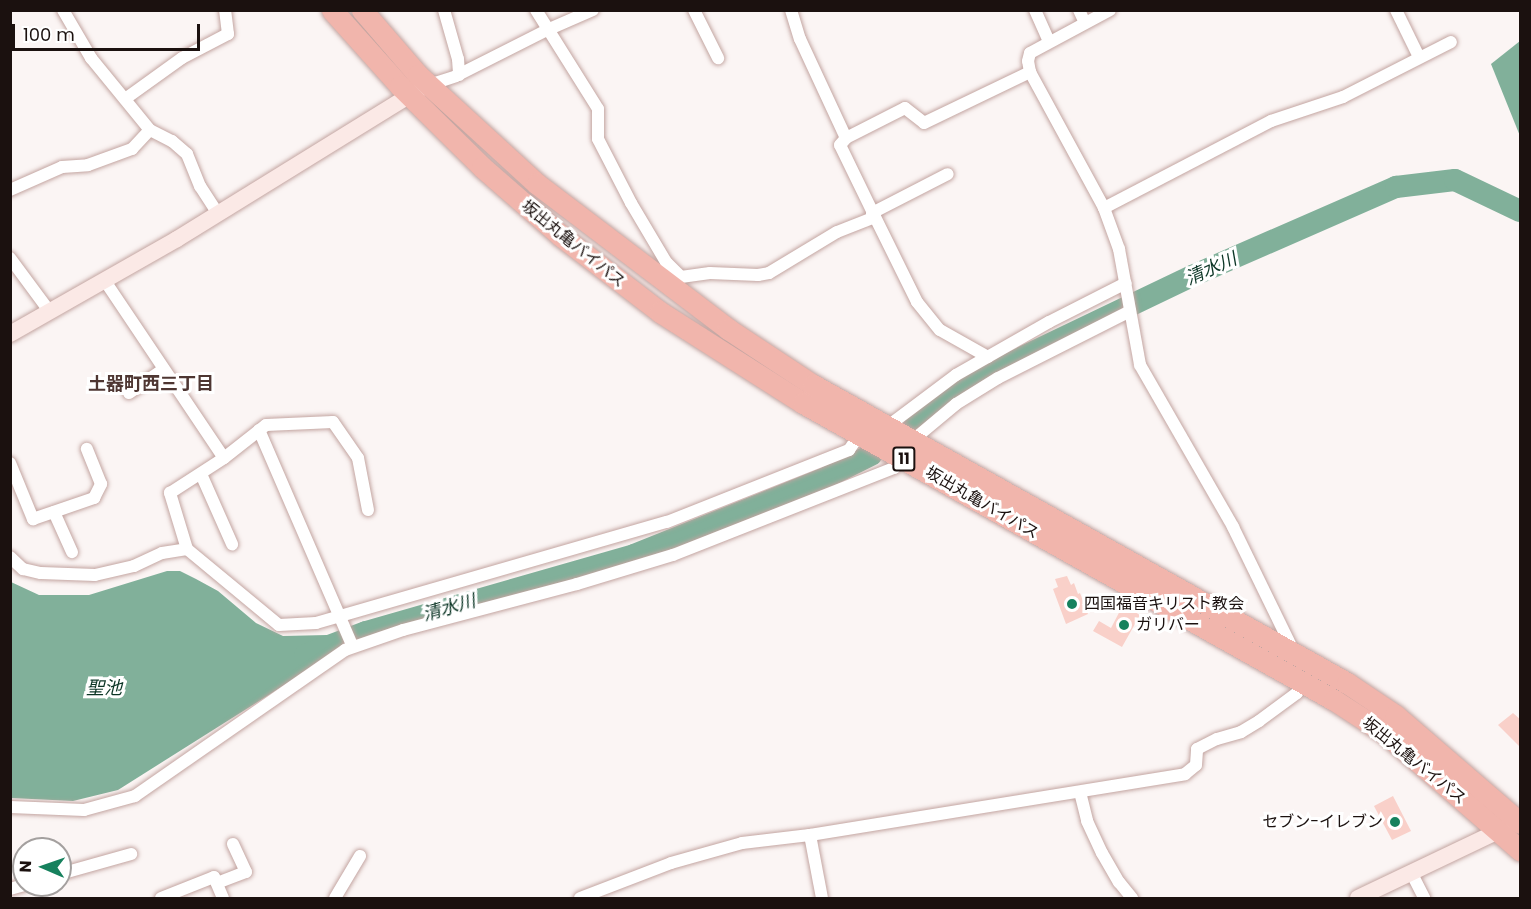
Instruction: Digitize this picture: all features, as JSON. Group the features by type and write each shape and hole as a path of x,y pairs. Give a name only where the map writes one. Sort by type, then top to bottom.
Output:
{"highway":[{"name":"坂出丸亀バイパス","path":"332,10 409,96 525,206 660,312 859,435 908,449 1294,652 1395,715 1520,822"},
{"name":"坂出丸亀バイパス","path":"362,10 429,85 537,184 677,283 813,385 888,426 908,449 1303,681 1384,733 1521,850"}],"street":[{"path":"63,10 91,58 150,130 172,141 187,154 200,186 218,214"},
{"path":"125,99 182,58 228,34 225,10"},
{"path":"444,10 458,59 459,75"},
{"path":"536,10 598,109 598,139 631,203 677,283"},
{"path":"10,334 218,214 409,96 429,85 459,75 547,30 593,10"},
{"path":"694,10 718,58"},
{"path":"791,10 800,39 846,138"},
{"path":"1035,10 1049,42"},
{"path":"1079,10 1085,23"},
{"path":"1110,10 1030,53 1028,61 1030,72 1104,208 1119,249 1140,365 1233,527 1294,652"},
{"path":"1396,10 1419,57"},
{"path":"1104,208 1272,121 1343,97 1451,42"},
{"path":"988,357 940,330 917,302 840,145 846,138 905,108 924,123 1030,72"},
{"path":"10,190 62,167 88,165 132,149 150,130"},
{"path":"660,312 677,283 710,273 758,275 769,273 837,232 948,174"},
{"path":"10,258 50,312"},
{"path":"105,281 224,458"},
{"path":"888,426 956,375 1126,283"},
{"path":"10,807 84,810 135,796 297,681 353,647 403,630 577,584 673,555 894,468 908,449 956,404 998,378 1130,311"},
{"path":"129,393 164,369"},
{"path":"368,510 358,458 333,422 266,425 224,458 170,493 187,549 279,625 316,623 667,522 849,450 859,435"},
{"path":"259,430 353,647"},
{"path":"10,463 33,519 94,498 101,484 87,449"},
{"path":"201,474 232,544"},
{"path":"54,512 72,552"},
{"path":"10,556 23,569 41,573 95,574 134,566 162,553 187,549"},
{"path":"580,898 671,863 742,843 810,835 1185,774 1196,765 1197,749 1217,739 1241,732 1259,721 1297,693 1303,681"},
{"path":"1080,792 1087,821 1102,853 1119,882 1132,898"},
{"path":"1358,898 1520,822"},
{"path":"810,835 822,898"},
{"path":"217,884 246,872 233,844"},
{"path":"72,871 131,854"},
{"path":"335,898 360,856"},
{"path":"1412,874 1424,898"},
{"path":"161,898 214,877 223,898"}],"water":[{"path":"1520,41 1520,136 1491,64"},
{"name":"聖池","path":"167,571 180,571 218,591 256,623 283,636 327,635 335,653 118,790 73,801 11,798 11,582 39,595 89,595"}],"building":[{"name":"四国福音キリスト教会","path":"1067,576 1071,585 1074,583 1078,594 1080,593 1088,614 1066,624 1053,589 1058,587 1055,579"},
{"name":"ガリバー","path":"1123,605 1140,615 1122,647 1093,631 1099,621 1111,628"},
{"path":"1513,713 1521,720 1521,748 1498,725"},
{"path":"1393,796 1411,831 1392,840 1374,806"}],"waterway":[{"name":"清水川","path":"915,423 977,379 1192,276 1396,187 1455,180 1520,211"},
{"name":"清水川","path":"305,655 366,632 634,555 821,480 871,455"}],"place":[{"name":"四国福音キリスト教会","path":"1072,604"},
{"name":"ガリバー","path":"1124,625"},
{"name":"セブン-イレブン","path":"1395,822"}],"district":[{"name":"土器町西三丁目","path":"151,384"}]}
